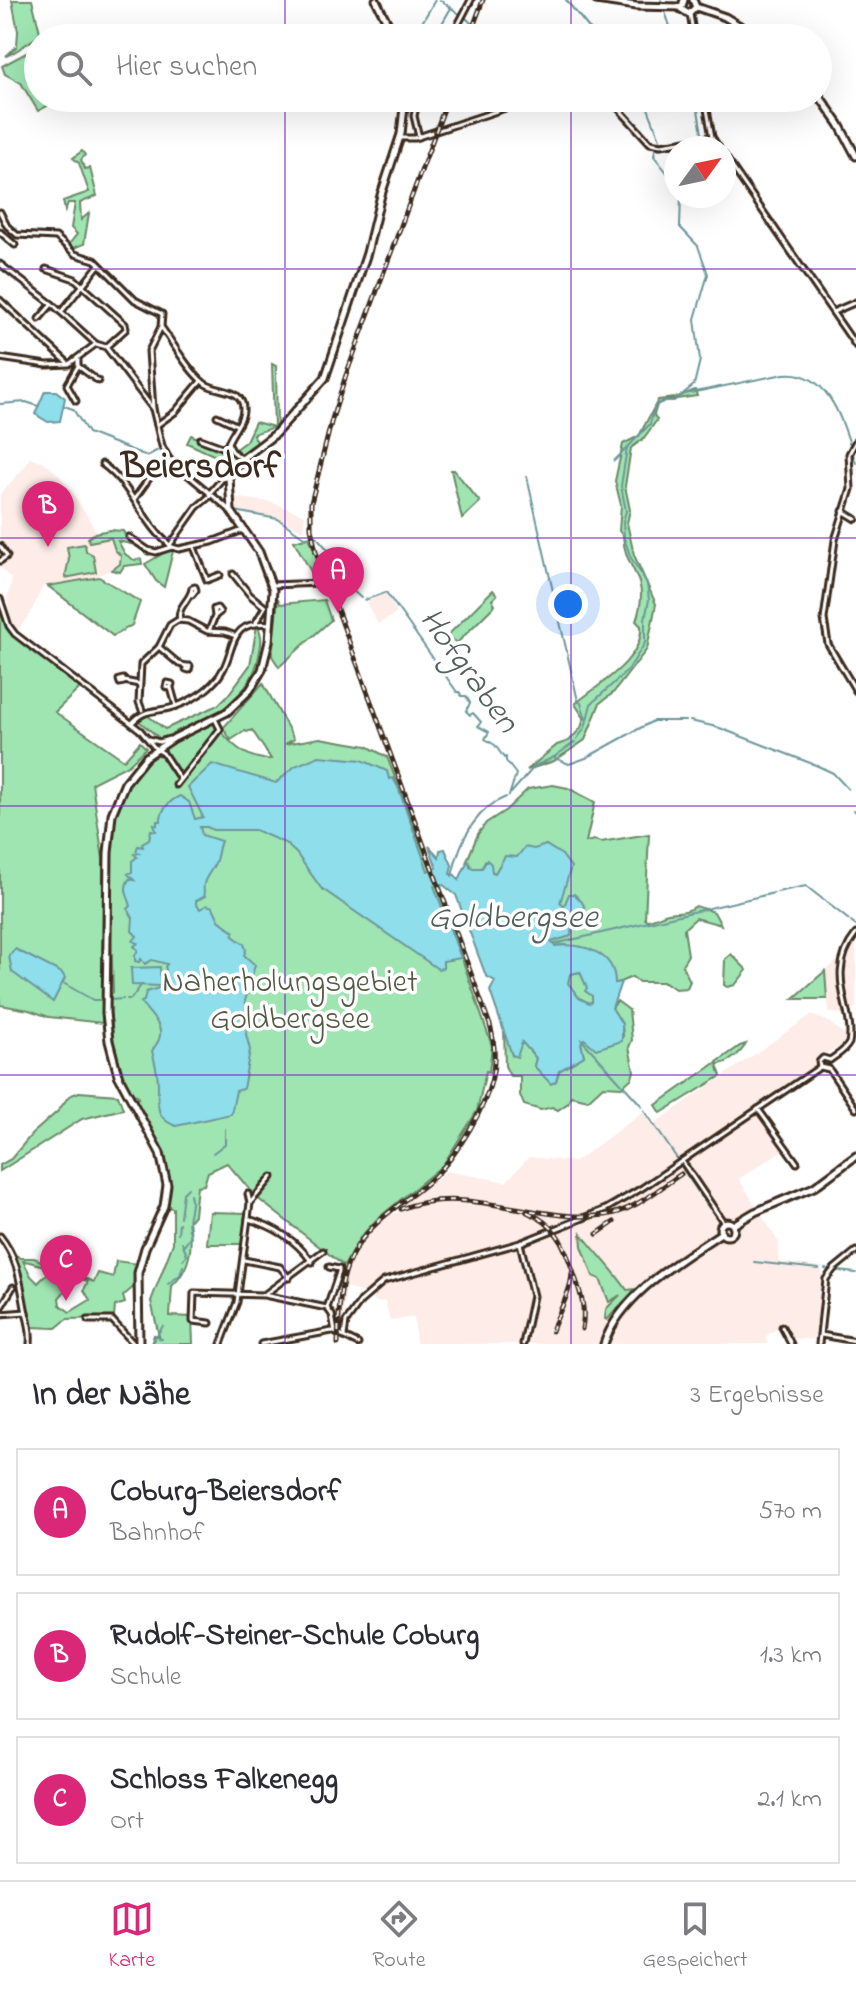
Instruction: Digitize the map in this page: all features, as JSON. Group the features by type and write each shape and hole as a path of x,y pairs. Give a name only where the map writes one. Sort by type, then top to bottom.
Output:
{"street":[{"path":"376,0 388,24"},
{"path":"458,24 471,0"},
{"path":"596,0 659,7 682,3 691,24"},
{"path":"693,0 696,7 737,24"},
{"path":"689,14 696,7"},
{"path":"171,546 197,507 222,479 229,477 242,459 274,435 325,378 367,253 381,195 400,138 403,112"},
{"path":"415,112 419,137"},
{"path":"400,138 419,137 494,112"},
{"path":"622,112 650,143 664,145"},
{"path":"708,112 712,136"},
{"path":"831,112 856,156"},
{"path":"736,172 856,346"},
{"path":"0,212 7,226 19,236 56,237 75,254 93,258 135,300 162,314 161,327 149,351 153,409 162,446 169,459 231,511 259,552 272,585 267,649 262,670 250,690 215,719 158,747 128,777 112,814 108,853 106,1013 110,1047 118,1075 163,1161 167,1185 164,1206 145,1248 138,1273 136,1344"},
{"path":"7,226 0,230 15,245"},
{"path":"0,264 52,304 96,344 106,347 153,409"},
{"path":"61,312 100,264"},
{"path":"46,269 72,277 127,327 106,347"},
{"path":"0,300 69,364"},
{"path":"833,312 856,302"},
{"path":"39,319 52,304"},
{"path":"161,327 201,381 217,390 233,392 241,400 244,411 228,445 222,447 200,439"},
{"path":"0,358 47,365 69,364 96,344"},
{"path":"76,401 67,385 78,366 78,359"},
{"path":"78,366 98,381"},
{"path":"157,425 181,406 201,381"},
{"path":"217,416 236,425"},
{"path":"856,441 851,449 849,498 833,555 824,610 825,629 832,653 856,691"},
{"path":"228,445 242,459"},
{"path":"134,499 158,466 169,459"},
{"path":"102,464 122,483 159,536 171,546"},
{"path":"229,477 231,511"},
{"path":"843,511 856,519"},
{"path":"129,537 156,552 171,546 194,547 243,530"},
{"path":"0,546 7,556 0,561"},
{"path":"194,547 207,580 220,575"},
{"path":"233,574 250,595 265,607 256,622"},
{"path":"272,585 320,583"},
{"path":"180,620 180,609 192,595"},
{"path":"0,599 6,621 15,634 152,740 180,779"},
{"path":"209,631 215,616"},
{"path":"143,712 139,704 141,664 159,647 170,625 180,620 209,631 236,636"},
{"path":"132,723 143,712 176,706 215,682 242,628 256,622 271,624"},
{"path":"159,647 186,666"},
{"path":"124,681 139,684"},
{"path":"171,688 176,706"},
{"path":"176,785 220,729 215,719"},
{"path":"152,740 174,738"},
{"path":"856,934 845,950 842,962 852,1034 848,1046 830,1060 829,1069 856,1109"},
{"path":"820,1067 820,1059 825,1057 830,1060"},
{"path":"344,1336 346,1322 361,1301 384,1281 520,1243 620,1202 820,1067 829,1069"},
{"path":"758,1109 797,1163"},
{"path":"733,1225 755,1212 814,1187 856,1156"},
{"path":"682,1161 722,1220 733,1225"},
{"path":"250,1203 272,1177"},
{"path":"221,1344 239,1294 250,1203 248,1194"},
{"path":"248,1219 280,1232 300,1247 312,1262"},
{"path":"721,1233 722,1220"},
{"path":"721,1233 726,1236 732,1234 733,1225"},
{"path":"604,1344 618,1315 633,1298 721,1233"},
{"path":"0,1236 20,1273 30,1344"},
{"path":"520,1243 533,1296 523,1344"},
{"path":"264,1295 323,1251"},
{"path":"819,1344 826,1279 856,1251"},
{"path":"244,1260 280,1267 289,1278"},
{"path":"327,1308 339,1272 339,1269 329,1267"},
{"path":"13,1287 0,1311 26,1312"},
{"path":"210,1323 193,1321 194,1293 264,1295 327,1308 332,1315 335,1332"},
{"path":"88,1320 112,1320 136,1344"},
{"path":"782,1327 791,1344"},
{"path":"261,1344 335,1332 358,1344"},
{"path":"821,1335 856,1341"}],"shaded area":[{"path":"441,112 444,112 347,376 320,463 345,374"},
{"path":"30,457 44,462 58,474 101,539 111,538 126,563 97,576 43,586 30,614 18,630 11,619 7,599 12,580 0,567 0,563 9,556 0,544 0,494 25,467"},
{"path":"232,497 270,502 305,515 303,531 277,518 234,511"},
{"path":"329,589 354,649 436,869 433,870"},
{"path":"385,592 397,613 378,624 366,603"},
{"path":"439,886 442,886 495,1041 496,1067 491,1091 466,1138 488,1091 494,1051 490,1027"},
{"path":"856,937 856,1007 846,1014 829,1013 825,971 846,954"},
{"path":"811,1015 827,1021 847,1036 841,1046 814,1059 817,1066 756,1109 783,1150 739,1179 779,1243 778,1262 822,1267 818,1340 789,1338 782,1325 765,1337 768,1344 416,1344 414,1317 390,1321 385,1301 377,1302 346,1287 342,1328 337,1327 344,1266 359,1239 427,1181 461,1140 465,1141 448,1165 391,1215 403,1210 406,1203 446,1171 506,1182 529,1157 575,1162 644,1111 654,1124"}],"green space":[{"path":"12,0 32,0 38,24 24,24 24,46 6,56 17,46 18,31"},
{"path":"24,54 24,88 5,74 2,66"},
{"path":"82,151 85,155 81,160 85,169 90,168 97,196 80,203 81,220 89,213 84,244 71,249 70,243 77,234 71,228 75,203 68,203 65,211 63,201 89,192 79,163 73,158"},
{"path":"272,364 276,366 277,426 274,427"},
{"path":"695,390 697,396 657,405 654,415 657,420 643,439 631,448 625,486 630,510 627,523 634,555 656,604 647,649 613,693 600,703 585,740 554,761 527,770 557,745 569,741 581,728 584,718 575,704 617,671 635,650 640,638 641,626 636,621 641,593 619,531 621,505 615,481 623,444 639,436 658,400 675,398"},
{"path":"255,422 274,427 253,434 258,444 242,454 234,450 246,441"},
{"path":"191,435 238,458 233,464 187,443"},
{"path":"451,470 480,502 462,519"},
{"path":"110,530 123,531 127,539 158,553 148,555 135,545 118,541 125,554 134,560 141,559 142,564 124,566 120,572 112,570 120,564 121,556 111,538 89,542 88,538"},
{"path":"309,537 327,584 316,581 294,541"},
{"path":"85,544 86,551 93,555 96,572 65,578 69,559 67,547"},
{"path":"169,550 173,551 164,587 145,564"},
{"path":"99,577 140,602 132,625 113,636 48,586"},
{"path":"493,590 497,595 492,600 495,605 457,643 447,636"},
{"path":"278,598 280,604 324,600 331,620 279,667 272,656"},
{"path":"0,605 4,623 16,638 80,688 55,712 124,760 140,742 146,748 128,765 92,783 103,859 102,1023 49,1017 0,1005"},
{"path":"257,625 261,642 252,675 244,689 222,710 165,738 159,738 138,720 147,715 165,729 218,705 250,665"},
{"name":"Naherholungsgebiet Goldbergsee","path":"263,683 294,739 285,744 320,738 367,746 387,757 437,886 492,1046 489,1072 486,1071 477,1111 443,1165 376,1220 359,1239 344,1266 256,1197 227,1163 208,1172 204,1185 197,1186 194,1215 189,1221 191,1239 187,1264 172,1286 170,1316 192,1317 193,1344 151,1344 154,1335 159,1336 151,1301 173,1243 173,1208 166,1207 166,1177 160,1149 134,1097 138,1098 137,1095 131,1094 118,1058 111,1022 110,867 115,819 126,786 145,761 169,743 211,723 215,723 232,743 246,753 271,759 252,730 231,740 223,728"},
{"path":"553,785 568,788 595,802 586,842 649,834 645,919 696,906 714,912 721,925 696,918 684,929 688,955 682,965 690,981 687,988 675,989 665,982 639,982 632,977 615,984 592,951 555,946 550,942 571,936 572,922 581,920 560,902 567,870 562,858 546,845 499,866 496,873 491,872 485,861 482,868 472,868 468,861 466,863 486,823 506,810 528,789"},
{"path":"731,954 747,970 735,985 727,987 724,985 725,959"},
{"path":"825,971 827,999 793,999"},
{"path":"580,972 592,1002 579,998 568,983 570,974"},
{"path":"617,1001 629,1010 632,1078 622,1087 603,1086 588,1100 571,1096 568,1103 558,1110 552,1107 541,1110 524,1105 520,1095 520,1076 510,1076 505,1066 504,1029 512,1055 522,1041 536,1058 534,1066 552,1083 556,1081 559,1071 584,1056 581,1043 584,1038 605,1045 623,1036 622,1024 612,1008"},
{"path":"746,1044 733,1058 717,1064 721,1076 661,1113 656,1105"},
{"path":"79,1092 118,1095 123,1109 82,1119 0,1171 0,1165 11,1159 69,1096"},
{"path":"210,1212 247,1213 242,1244 207,1244"},
{"path":"581,1233 627,1290 635,1289 607,1320 606,1309 620,1295 609,1302 600,1279 593,1276 582,1246"},
{"path":"14,1254 21,1258 34,1258 94,1282 98,1273 113,1277 116,1261 138,1264 136,1285 123,1296 125,1303 115,1306 114,1318 67,1319 56,1328 31,1327 21,1271","holes":["23,1261 88,1281 84,1290 90,1300 70,1312 60,1305 59,1298 65,1291 59,1281 50,1274 38,1283"]}],"water":[{"path":"45,391 56,391 65,398 60,421 48,422 35,414"},
{"name":"Goldbergsee","path":"319,756 362,760 387,771 389,779 393,778 398,787 428,871 437,868 429,846 439,857 440,850 445,849 452,865 450,874 459,880 468,860 471,868 482,868 487,860 495,873 505,856 517,857 525,847 534,849 546,845 562,855 571,867 560,903 564,906 569,894 574,894 584,904 585,914 584,918 572,922 571,936 551,942 555,946 575,946 595,951 609,963 615,983 621,982 612,1008 622,1024 622,1041 596,1049 584,1039 581,1043 584,1056 559,1071 556,1081 551,1084 534,1066 536,1058 522,1042 517,1057 512,1055 490,991 495,981 486,976 456,895 442,884 434,886 461,958 443,961 443,968 438,969 321,888 285,843 255,830 200,827 202,835 221,841 215,863 204,882 205,896 196,904 200,909 207,905 213,907 219,920 244,944 244,955 255,965 245,1001 250,1050 243,1089 236,1091 231,1114 176,1126 164,1119 159,1110 152,1051 159,1039 159,1028 141,1002 146,992 162,987 167,964 152,960 145,964 141,959 135,961 138,950 134,946 138,943 133,941 137,936 132,931 133,918 128,909 131,906 126,890 129,879 134,880 128,874 132,872 132,861 137,857 134,854 139,853 136,851 138,846 143,847 142,843 149,839 151,830 156,831 154,824 161,821 164,810 176,798 180,796 189,802 195,819 203,817 188,787 212,764 276,783 295,766","holes":["580,972 587,988 585,991 592,996 589,1003 579,998 568,983 570,974"]},
{"path":"15,949 62,973 65,978 53,1002 12,972 9,956"},
{"path":"160,967 161,986 132,985 131,968"}],"waterway":[{"path":"421,24 435,0"},
{"path":"440,0 461,15"},
{"path":"566,0 586,24"},
{"path":"661,0 669,24"},
{"path":"442,24 451,8"},
{"path":"465,17 472,24"},
{"path":"649,112 663,147 655,150 654,156 664,169"},
{"path":"698,112 702,136"},
{"path":"577,739 585,728 591,704 628,670 645,643 649,600 647,583 631,558 624,538 626,511 621,486 627,448 650,424 655,405 674,401 694,385 700,360 695,319 708,274 698,246 680,227 681,208"},
{"path":"685,394 784,374 800,375 813,381 833,404 856,463"},
{"path":"0,404 26,402 38,406"},
{"path":"64,406 73,409 88,433 147,456 160,449"},
{"path":"614,461 626,449"},
{"path":"527,477 578,701 586,719"},
{"name":"Hofgraben","path":"234,511 278,519 304,537 316,536 329,551 352,590 361,598"},
{"name":"Hofgraben","path":"365,600 386,592 457,692 466,696 470,703 466,711 470,715 473,713 481,722 478,726 489,732 485,739 506,757 516,774 509,796"},
{"path":"555,758 569,764 586,758 653,721 686,721"},
{"path":"690,721 717,727 818,766 833,773 848,789"},
{"path":"511,793 535,766 575,742"},
{"path":"452,876 469,829 485,810 506,797"},
{"path":"777,892 806,886 849,920"},
{"path":"554,944 774,893"},
{"path":"851,922 856,926"},
{"path":"63,983 93,1000 102,1000"},
{"path":"127,999 131,999 142,984"},
{"path":"110,1000 123,999"},
{"path":"581,1039 642,1106"},
{"path":"644,1110 676,1157"},
{"path":"213,1153 225,1144 225,1129"},
{"path":"682,1168 709,1208"},
{"path":"180,1217 183,1193 188,1188"},
{"path":"184,1246 191,1236 188,1223 190,1194"},
{"path":"178,1233 179,1223"},
{"path":"182,1242 187,1255 183,1260"},
{"path":"754,1262 819,1269"},
{"path":"168,1284 180,1275 183,1266"},
{"path":"825,1269 829,1270"},
{"path":"838,1271 856,1273"},
{"path":"151,1344 163,1326"}],"railway":[{"path":"474,24 483,0"},
{"path":"338,1344 343,1282 356,1248 380,1220 428,1182 451,1157 483,1104 494,1067 490,1025 316,552 311,528 311,503 332,419 443,112"},
{"path":"401,1209 425,1202 450,1200 555,1214 605,1215 635,1205 681,1174"},
{"path":"527,1212 546,1223 563,1245 581,1295 582,1329"},
{"path":"597,1234 614,1222"},
{"path":"552,1331 567,1295 572,1273"}],"place":[{"name":"Rudolf-Steiner-Schule Coburg","path":"48,547"},
{"name":"Coburg-Beiersdorf","path":"338,613"},
{"name":"Schloss Falkenegg","path":"66,1301"}],"district":[{"name":"Beiersdorf","path":"201,464"}]}
